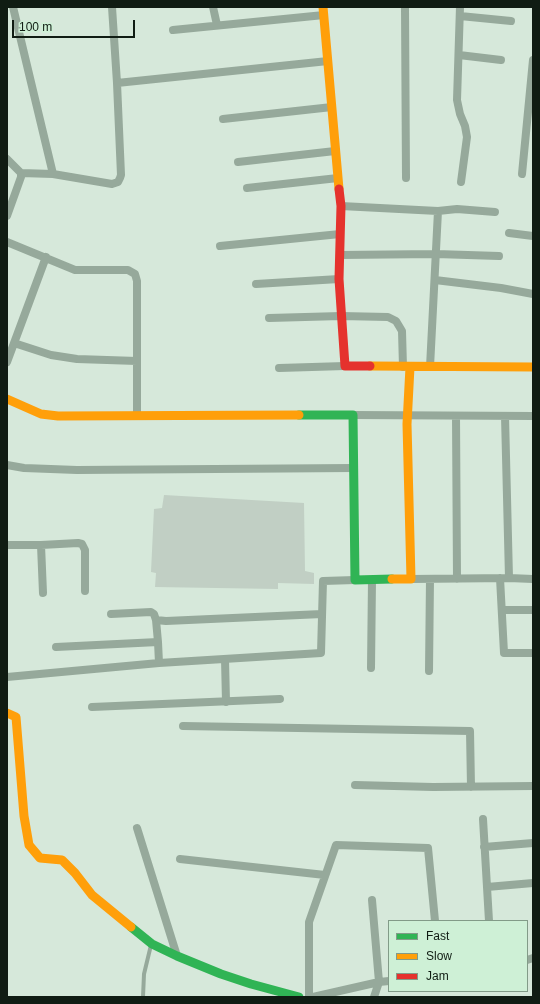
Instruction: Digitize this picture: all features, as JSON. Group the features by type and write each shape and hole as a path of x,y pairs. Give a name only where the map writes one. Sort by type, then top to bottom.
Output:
{"street":[{"path":"13,7 53,174"},
{"path":"7,159 21,174 53,174 112,184 118,182 121,175 112,7"},
{"path":"213,7 217,25"},
{"path":"405,7 406,178"},
{"path":"460,7 457,100 467,137 461,182"},
{"path":"173,30 323,11 332,107 334,151 340,206 341,316 345,366"},
{"path":"460,16 511,21"},
{"path":"459,55 501,60"},
{"path":"522,174 533,60"},
{"path":"117,84 328,62"},
{"path":"223,119 332,107"},
{"path":"238,162 334,151"},
{"path":"7,216 21,174"},
{"path":"247,188 338,178"},
{"path":"340,206 438,211 457,209 495,212"},
{"path":"430,367 438,211"},
{"path":"509,233 533,236"},
{"path":"220,246 340,234"},
{"path":"7,242 75,270 128,270 136,274 137,416"},
{"path":"340,255 436,254 499,256"},
{"path":"7,362 46,257"},
{"path":"256,284 340,278"},
{"path":"435,280 501,288 533,294"},
{"path":"269,318 382,316 388,317 396,322 402,331 406,367 411,579"},
{"path":"14,343 51,355 64,357 78,359 137,361"},
{"path":"279,368 345,366 533,367"},
{"path":"7,399 41,414 58,416 533,416"},
{"path":"353,415 355,580"},
{"path":"456,416 457,579"},
{"path":"505,416 509,578"},
{"path":"7,465 24,468 77,470 354,468"},
{"path":"7,545 82,544 85,550 85,590"},
{"path":"42,545 43,593"},
{"path":"500,578 504,653 533,653"},
{"path":"7,677 159,664 322,653 323,581 500,578 533,579"},
{"path":"429,671 430,579"},
{"path":"371,668 372,580"},
{"path":"502,610 533,610"},
{"path":"111,614 151,612 154,614 156,620 159,664"},
{"path":"156,620 166,621 322,614"},
{"path":"56,647 158,642"},
{"path":"225,659 226,702"},
{"path":"92,707 280,700"},
{"path":"7,712 16,717 24,816 29,845 40,858 62,860 75,873 92,895 152,944 177,956 251,984 299,997"},
{"path":"183,726 470,731 471,787"},
{"path":"355,785 471,787 533,786"},
{"path":"484,819 484,847 489,920"},
{"path":"137,828 177,956"},
{"path":"484,847 533,843"},
{"path":"309,997 309,922 336,845 428,848 435,920"},
{"path":"180,859 325,875"},
{"path":"487,887 533,883"},
{"path":"372,900 379,982 374,997"},
{"path":"313,997 388,981"}],"lane":[{"path":"143,997 144,974 152,944"}],"building":[{"path":"164,495 304,503 305,571 314,573 314,584 278,583 278,589 155,587 156,573 151,572 154,509 162,508"}],"traffic: fast":[{"path":"299,415 353,415 355,580 392,579"},
{"path":"131,927 152,944 177,956 221,974 299,997"}],"traffic: slow":[{"path":"323,7 339,189"},
{"path":"370,366 533,367"},
{"path":"392,579 411,579 407,424 410,367"},
{"path":"7,399 41,414 58,416 299,415"},
{"path":"7,713 16,717 24,816 29,845 40,858 62,860 75,873 92,895 131,927"}],"traffic: jam":[{"path":"339,189 341,206 339,279 345,366 370,366"}]}
